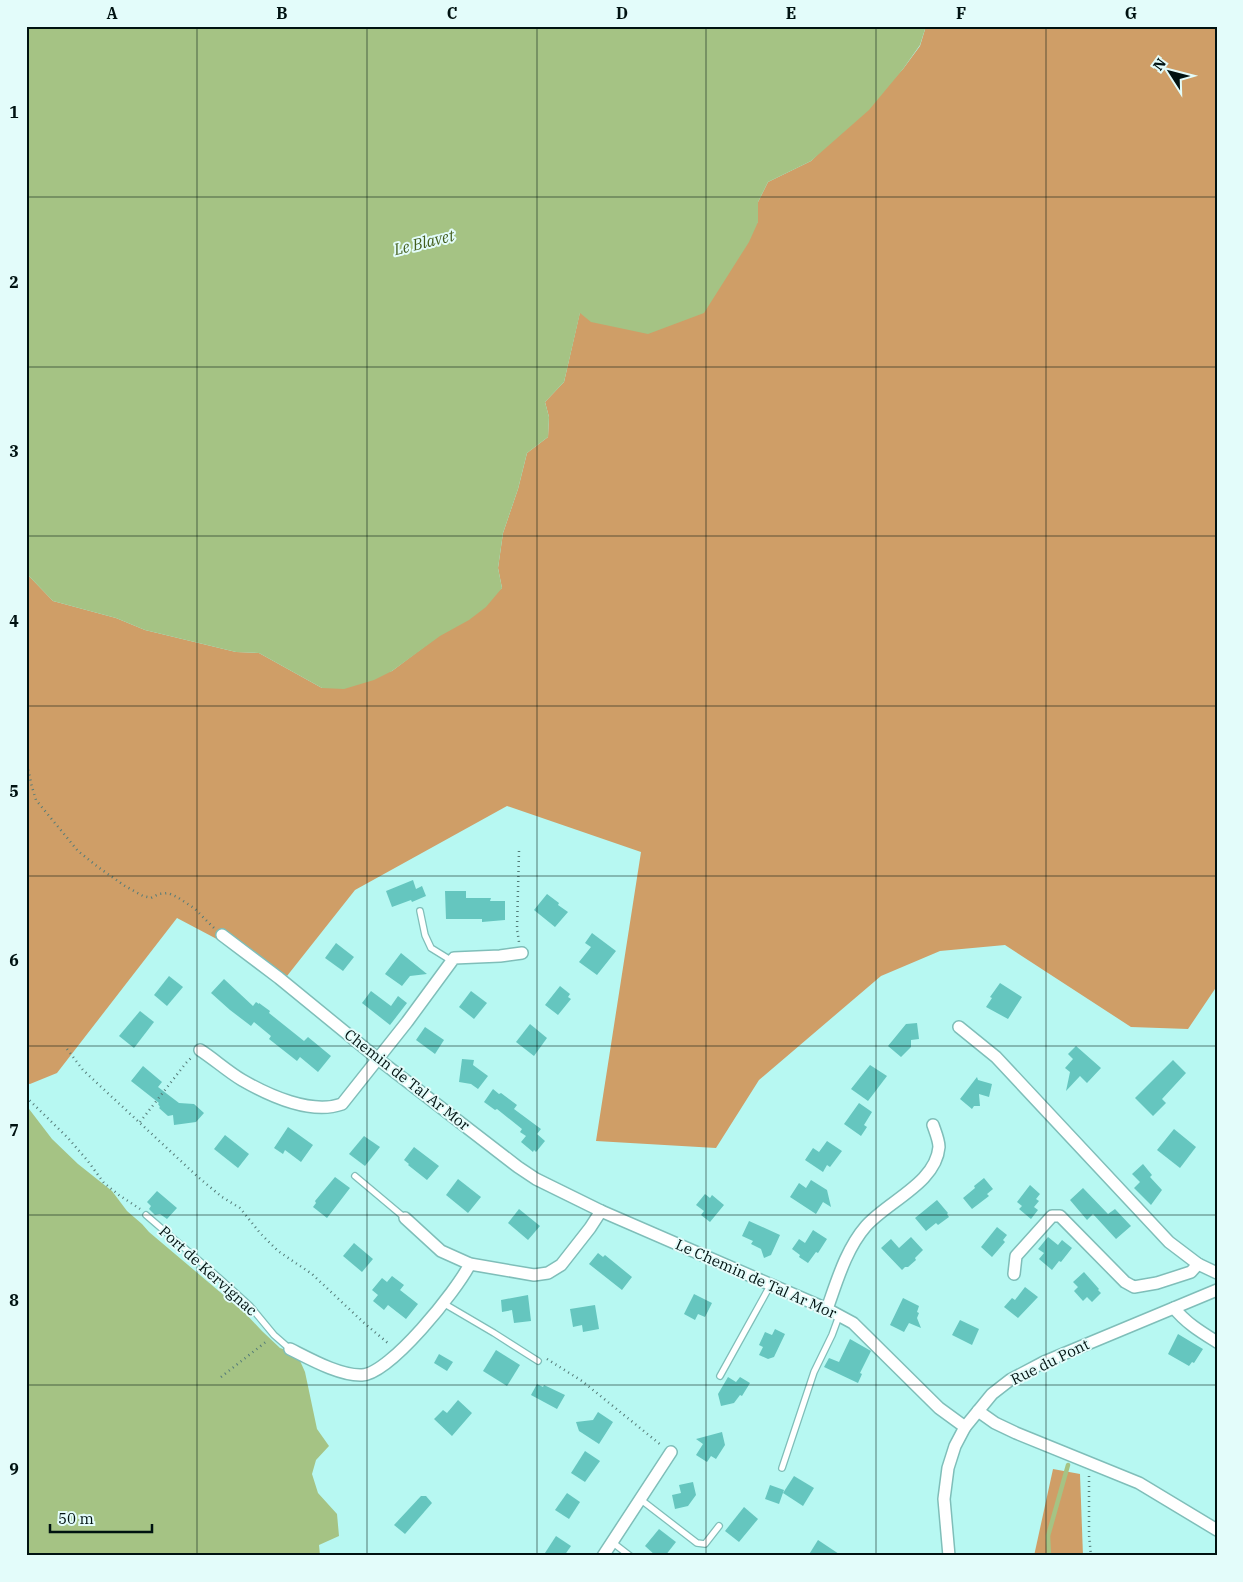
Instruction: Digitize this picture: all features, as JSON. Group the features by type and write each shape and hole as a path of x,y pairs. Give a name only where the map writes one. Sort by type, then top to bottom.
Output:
{"street":[{"name":"Chemin de Tal Ar Mor","path":"222,935 518,1167 536,1179 601,1211"},
{"path":"200,1050 240,1079 272,1095 298,1103 332,1108 342,1104 454,958 522,953"},
{"path":"959,1027 996,1057 1169,1242 1198,1264 1217,1274"},
{"path":"827,1309 850,1249 866,1226 919,1182 934,1165 939,1145 933,1125"},
{"path":"405,1218 441,1250 470,1264 534,1275 548,1273 560,1265 590,1228 601,1211"},
{"name":"Le Chemin de Tal Ar Mor","path":"601,1211 827,1309 853,1324 939,1408 965,1427"},
{"path":"1014,1274 1016,1256 1052,1216 1060,1216 1125,1282 1134,1287 1157,1283 1191,1272 1198,1264"},
{"path":"290,1349 331,1368 356,1375 372,1374 389,1362 421,1330 465,1275 470,1264"},
{"name":"Rue du Pont","path":"949,1556 944,1499 948,1468 955,1446 965,1427 992,1394 1010,1380 1044,1362 1217,1290"},
{"path":"1174,1308 1191,1325 1217,1342"},
{"path":"978,1411 995,1423 1016,1433 1139,1483 1217,1530"},
{"path":"603,1556 671,1452"}],"lane":[{"path":"420,911 425,935 431,948 452,961"},
{"path":"355,1176 405,1218"},
{"name":"Port de Kervignac","path":"146,1215 218,1276 250,1306 274,1335 290,1349"},
{"path":"720,1376 771,1284"},
{"path":"443,1304 538,1361"},
{"path":"782,1468 814,1372 839,1316"},
{"path":"640,1499 697,1543 705,1544 719,1526"},
{"path":"612,1542 630,1556"}],"path":[{"path":"26,760 36,800 78,851 104,872 142,896 151,898 168,892 177,896 194,908 222,935"},
{"path":"519,851 517,932 522,953"},
{"path":"67,1050 83,1070 198,1177 222,1197 240,1208 260,1233 278,1251 312,1274 398,1352"},
{"path":"140,1122 186,1064 200,1050"},
{"path":"26,1098 68,1138 104,1183 137,1206 146,1215"},
{"path":"220,1377 274,1335"},
{"path":"541,1355 582,1381 671,1452"},
{"path":"1089,1462 1088,1518 1091,1556"}],"shaded area":[{"path":"926,26 1217,26 1217,986 1188,1029 1131,1027 1005,945 940,951 881,976 759,1080 716,1148 596,1141 641,852 507,806 355,890 287,976 177,918 57,1073 30,1084 26,1083 26,573 53,601 116,618 145,630 236,652 259,653 322,688 392,671 502,588 498,568 503,533 518,489 527,453 548,437 549,417 545,402 564,382 580,312 758,222 758,202 768,182 811,161 888,85 920,46"},
{"path":"1053,1469 1080,1474 1083,1556 1034,1556"}],"water":[{"name":"Le Blavet","path":"26,26 926,26 920,45 869,110 811,161 768,182 758,202 758,222 749,242 704,313 648,334 591,322 580,313 564,382 545,402 549,417 548,437 527,453 518,489 503,533 498,568 502,588 486,607 469,620 440,636 392,671 374,680 344,689 322,688 259,653 236,652 145,630 116,618 53,601 26,573"},
{"path":"26,1105 52,1139 78,1164 112,1191 127,1211 149,1232 246,1314 280,1348 297,1354 305,1372 317,1429 329,1446 316,1460 312,1474 318,1493 337,1514 339,1536 319,1545 320,1556 26,1556"}],"building":[{"path":"413,880 416,889 422,886 426,896 392,907 386,891"},
{"path":"445,891 466,891 466,898 491,898 490,901 505,901 505,920 482,922 482,919 446,919"},
{"path":"547,894 568,912 555,927 534,910"},
{"path":"592,933 616,951 597,975 579,962 591,947 585,943"},
{"path":"336,943 354,957 343,971 325,958"},
{"path":"401,953 427,974 410,976 402,986 385,974"},
{"path":"169,976 183,987 167,1006 154,995"},
{"path":"224,979 253,1006 256,1002 259,1003 304,1041 308,1037 331,1056 318,1072 300,1057 297,1061 269,1039 271,1036 254,1022 251,1026 211,993"},
{"path":"1000,983 1022,997 1008,1019 986,1007 992,998 990,997"},
{"path":"560,986 570,994 568,997 571,999 558,1015 545,1005"},
{"path":"371,991 391,1006 398,996 407,1003 390,1025 362,1003"},
{"path":"471,991 487,1003 474,1019 459,1007"},
{"path":"140,1011 154,1022 134,1048 119,1036"},
{"path":"917,1023 919,1039 911,1040 911,1047 901,1057 888,1046 906,1024"},
{"path":"530,1024 547,1038 534,1056 516,1042"},
{"path":"425,1027 444,1040 435,1054 416,1040"},
{"path":"1076,1046 1101,1068 1087,1083 1080,1076 1066,1091 1070,1072 1065,1068 1073,1059 1068,1054"},
{"path":"462,1059 474,1060 473,1065 488,1076 478,1089 471,1084 459,1082"},
{"path":"1173,1060 1186,1073 1162,1099 1166,1103 1153,1116 1135,1098"},
{"path":"870,1065 887,1076 868,1101 851,1089"},
{"path":"143,1066 162,1082 158,1087 179,1103 194,1104 204,1113 196,1122 174,1125 173,1115 168,1116 159,1108 159,1103 131,1081"},
{"path":"977,1077 978,1080 992,1084 989,1097 979,1094 980,1106 974,1106 972,1109 960,1099"},
{"path":"493,1089 517,1105 514,1109 541,1129 537,1134 545,1141 536,1152 534,1150 533,1152 521,1142 526,1136 520,1132 522,1129 497,1109 495,1110 484,1102"},
{"path":"859,1103 872,1112 864,1125 867,1127 861,1136 844,1124"},
{"path":"288,1127 313,1145 301,1162 285,1150 283,1154 274,1148"},
{"path":"1174,1129 1196,1147 1180,1168 1157,1150"},
{"path":"225,1135 249,1154 238,1168 214,1149"},
{"path":"364,1136 380,1147 365,1166 349,1154"},
{"path":"827,1141 842,1151 830,1167 827,1165 823,1172 805,1160 813,1148 819,1152"},
{"path":"414,1147 439,1166 427,1180 404,1160"},
{"path":"1143,1164 1152,1175 1150,1177 1162,1190 1151,1205 1134,1188 1140,1182 1132,1174"},
{"path":"335,1177 350,1188 327,1218 313,1207 316,1203 315,1201"},
{"path":"984,1178 993,1189 987,1194 989,1196 972,1209 963,1198"},
{"path":"458,1179 481,1197 468,1213 446,1195"},
{"path":"811,1180 827,1190 831,1207 823,1202 816,1214 790,1197 799,1183 806,1188"},
{"path":"1030,1185 1040,1194 1036,1199 1039,1201 1034,1207 1038,1210 1031,1219 1019,1209 1022,1206 1017,1202"},
{"path":"1083,1188 1108,1214 1115,1209 1131,1226 1116,1239 1093,1214 1087,1220 1070,1200"},
{"path":"157,1191 177,1208 167,1219 160,1214 155,1215 149,1209 151,1206 147,1202"},
{"path":"705,1194 710,1198 712,1195 724,1205 710,1222 701,1215 704,1211 696,1205"},
{"path":"937,1200 949,1217 938,1225 936,1223 926,1231 915,1218"},
{"path":"519,1209 540,1226 528,1240 508,1223"},
{"path":"749,1221 780,1235 771,1255 764,1258 761,1249 751,1244 753,1241 742,1236"},
{"path":"997,1227 1007,1235 1003,1240 1005,1242 992,1257 981,1247"},
{"path":"813,1230 827,1239 818,1253 816,1252 808,1263 792,1249 799,1239 805,1243"},
{"path":"911,1237 923,1250 915,1258 916,1260 902,1270 881,1248 891,1239 899,1248"},
{"path":"1048,1237 1058,1245 1062,1240 1072,1248 1052,1270 1039,1259 1044,1253 1038,1249"},
{"path":"354,1243 373,1259 362,1272 343,1256"},
{"path":"598,1253 603,1257 605,1255 632,1277 622,1290 589,1264"},
{"path":"1084,1272 1101,1293 1092,1302 1087,1297 1083,1301 1074,1291 1078,1287 1073,1282"},
{"path":"392,1276 404,1285 400,1290 418,1304 406,1319 388,1305 384,1310 373,1301 378,1295 372,1290 382,1278 387,1282"},
{"path":"1025,1287 1038,1297 1018,1318 1004,1307 1012,1298 1015,1300"},
{"path":"694,1294 712,1303 705,1317 698,1314 695,1320 684,1314"},
{"path":"528,1295 531,1321 514,1323 512,1310 502,1312 501,1300"},
{"path":"903,1298 919,1306 917,1318 921,1328 909,1323 904,1332 890,1325"},
{"path":"595,1305 599,1329 583,1332 582,1325 573,1327 570,1309"},
{"path":"960,1320 979,1329 972,1345 952,1335"},
{"path":"775,1329 785,1334 774,1357 768,1359 759,1355 763,1347 759,1345 765,1332 772,1335"},
{"path":"1178,1334 1203,1349 1194,1363 1192,1362 1189,1366 1168,1354"},
{"path":"850,1339 871,1351 860,1373 862,1374 858,1383 824,1367 829,1358 839,1362"},
{"path":"496,1350 520,1365 507,1386 483,1371"},
{"path":"439,1354 453,1362 447,1371 434,1363"},
{"path":"728,1377 736,1382 740,1377 750,1383 742,1396 740,1395 734,1403 721,1406 718,1394"},
{"path":"537,1384 543,1387 544,1385 565,1395 557,1409 531,1395"},
{"path":"458,1400 472,1413 452,1436 434,1419 443,1410 447,1413"},
{"path":"598,1412 613,1422 599,1444 579,1431 576,1422 593,1420"},
{"path":"722,1432 725,1445 716,1459 711,1456 707,1462 696,1455 703,1444 696,1439"},
{"path":"585,1451 600,1461 585,1482 571,1473"},
{"path":"794,1476 814,1488 803,1506 783,1493"},
{"path":"693,1482 696,1495 688,1506 675,1509 672,1495 681,1493 679,1485"},
{"path":"770,1485 784,1490 779,1504 765,1499"},
{"path":"567,1493 580,1502 569,1519 555,1510"},
{"path":"421,1496 426,1496 432,1503 405,1534 394,1525"},
{"path":"744,1507 758,1519 739,1542 725,1531"},
{"path":"659,1529 676,1542 665,1556 656,1556 645,1546"},
{"path":"556,1536 571,1546 564,1556 543,1556"},
{"path":"818,1540 842,1556 808,1556"}],"waterway":[{"path":"1049,1556 1048,1536 1068,1465"}]}
